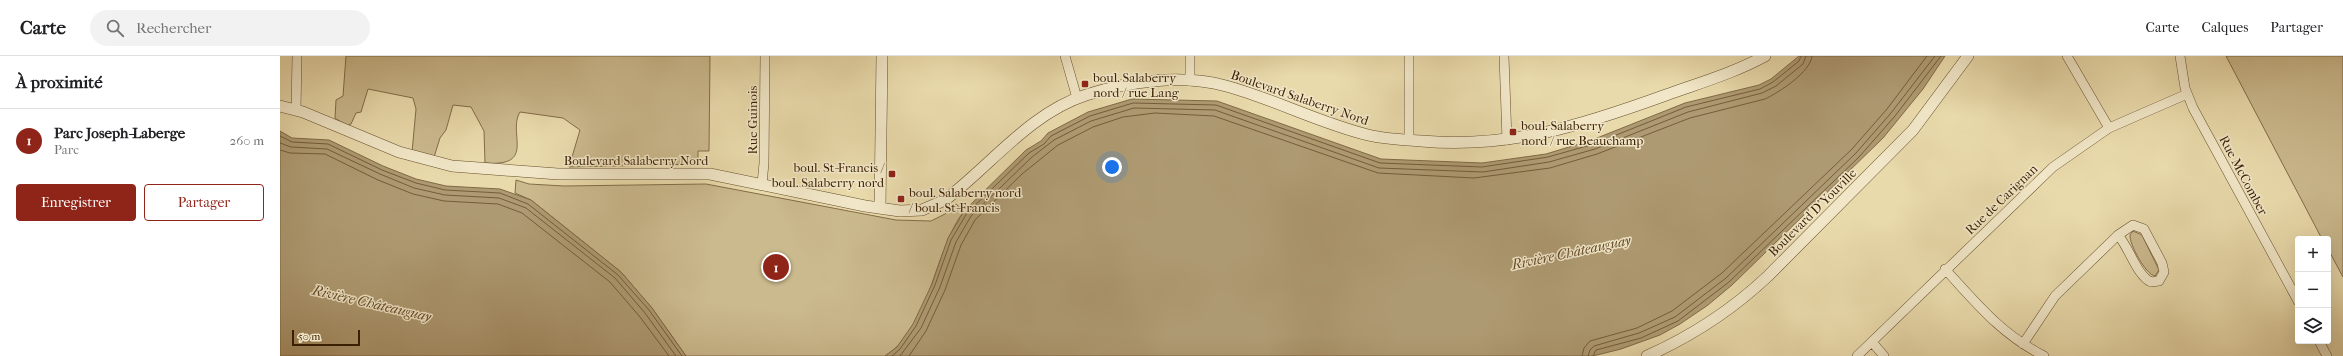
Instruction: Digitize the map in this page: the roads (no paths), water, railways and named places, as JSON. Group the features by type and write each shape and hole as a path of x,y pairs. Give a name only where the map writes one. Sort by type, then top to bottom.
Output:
{"street":[{"path":"296,110 297,56"},
{"name":"Rue Guinois","path":"762,184 764,163 765,56"},
{"path":"880,208 882,56"},
{"path":"1065,56 1077,98"},
{"path":"1190,56 1190,81"},
{"path":"1409,56 1409,140"},
{"path":"1504,56 1507,140"},
{"name":"Boulevard Salaberry Nord","path":"280,106 296,110 399,152 452,166 544,174 700,174 762,184 880,208 916,211 940,203 1038,121 1056,108 1077,98 1124,85 1163,81 1213,83 1246,92 1368,135 1460,144 1507,140 1561,130 1714,78 1765,56"},
{"name":"Boulevard D'Youville","path":"1647,356 1701,328 1744,297 1768,276 1913,130 1968,56"},
{"path":"2067,56 2109,128"},
{"name":"Rue McComber","path":"2180,56 2187,94 2295,295"},
{"name":"Rue de Carignan","path":"1857,356 2053,167 2109,128 2187,94"},
{"path":"2023,344 2055,296 2118,235 2133,225 2144,229 2162,263 2163,275 2159,281 2151,282 2144,277 2128,248 2118,235"},
{"path":"1946,269 1983,313 2023,344 2044,356"},
{"path":"1872,342 1884,356"},
{"path":"2321,344 2327,356"}],"water":[{"name":"Rivière Châteauguay","path":"1799,56 1945,56 1923,89 1883,138 1732,285 1708,305 1680,324 1660,335 1621,349 1593,356 885,356 897,347 913,324 932,284 948,238 964,211 1026,150 1041,141 1048,133 1088,112 1132,99 1217,101 1381,159 1482,163 1546,154 1592,140 1685,103 1759,85 1771,79"},
{"name":"Rivière Châteauguay","path":"280,131 292,138 329,140 383,166 416,179 446,186 500,189 531,200 621,272 652,308 686,356 280,356"}],"place":[{"name":"boul. Salaberry nord / rue Lang","path":"1085,84"},
{"name":"boul. Salaberry nord / rue Beauchamp","path":"1513,132"},
{"name":"boul. St-Francis / boul. Salaberry nord","path":"892,174"},
{"name":"boul. Salaberry nord / boul. St-Francis","path":"901,199"},
{"name":"Parc Joseph-Laberge","path":"776,267"}]}
